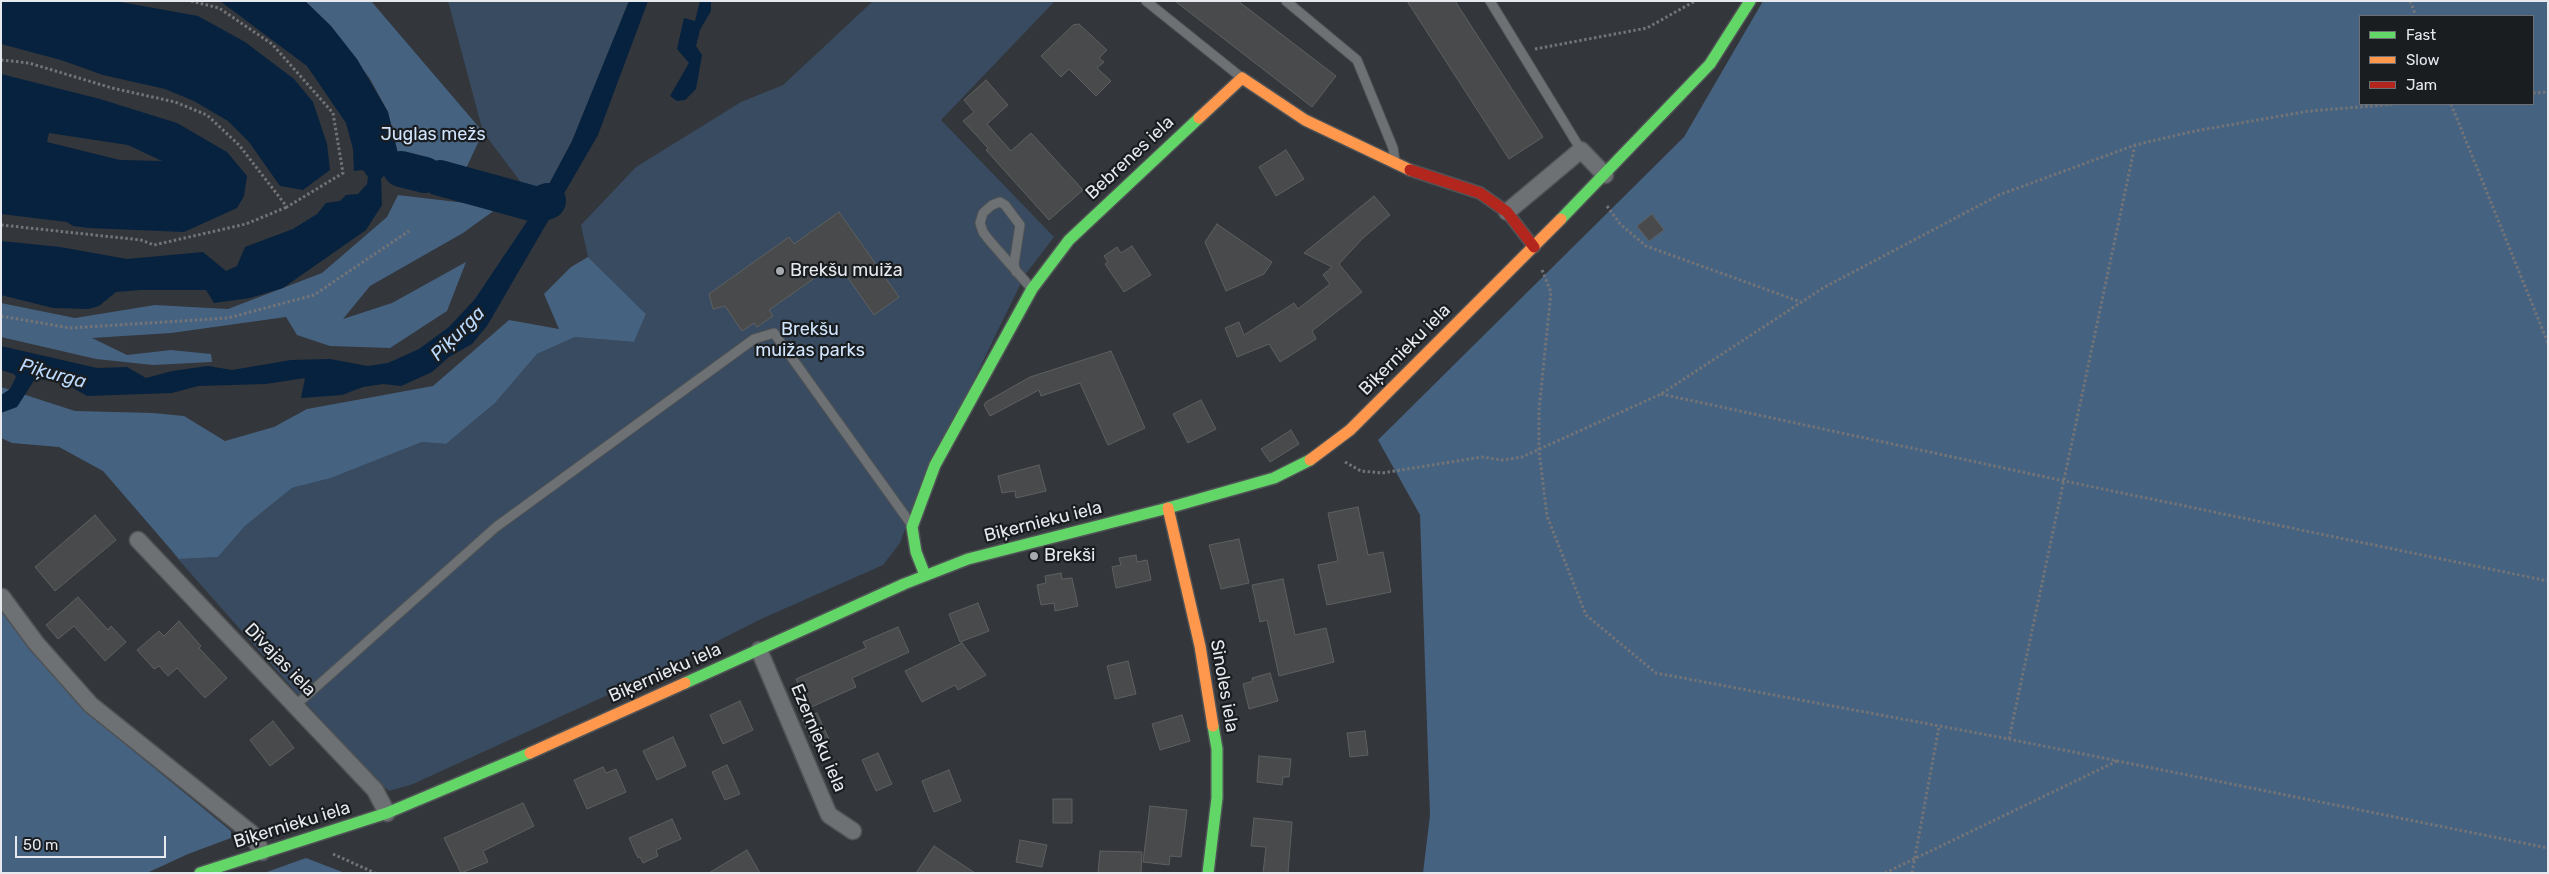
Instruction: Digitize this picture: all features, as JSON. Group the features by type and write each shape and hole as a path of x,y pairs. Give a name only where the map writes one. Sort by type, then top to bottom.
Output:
{"main road":[{"name":"Biķernieku iela","path":"200,873 386,813 467,781 925,575 968,559 1168,508 1274,478 1298,468 1325,451 1350,430 1599,181 1710,64 1750,1"},
{"path":"1242,78 1305,120 1396,165 1480,193 1507,212 1534,247"},
{"name":"Bebrenes iela","path":"925,575 916,552 912,527 935,466 1032,290 1069,240 1242,78"},
{"name":"Sinoles iela","path":"1168,508 1200,646 1217,749 1218,798 1208,873"}],"street":[{"path":"1507,212 1581,150 1599,181"},
{"name":"Dīvajas iela","path":"138,540 375,790 386,813"},
{"path":"2,597 36,643 91,705 251,833 262,852"},
{"name":"Ezernieku iela","path":"759,650 829,815 853,831"}],"lane":[{"path":"1146,1 1242,78"},
{"path":"1286,1 1357,60 1392,148 1396,165"},
{"path":"1490,1 1581,150"},
{"path":"1016,272 1014,264 1020,225 1005,205 1000,202 992,205 983,214 980,223 989,240 1016,272 1032,290"},
{"path":"296,705 496,527 754,339 774,333 912,527"}],"path":[{"path":"1,225 141,240 154,245 246,224 287,207 343,173 333,113 272,44 220,8 191,1"},
{"path":"1522,52 1647,28 1695,1"},
{"path":"2410,1 2416,15"},
{"path":"1,60 29,64 112,88 175,102 207,115 239,145 287,207"},
{"path":"2534,93 2548,92"},
{"path":"1325,451 1361,471 1382,473 1482,457 1502,460 1522,458 1661,394 1823,288 1998,195 2135,145 2195,131 2309,111 2384,105"},
{"path":"2451,105 2548,343"},
{"path":"2008,739 2135,145"},
{"path":"1599,181 1620,224 1646,246 1801,302"},
{"path":"1,316 70,328 228,318 314,295 409,231"},
{"path":"1534,247 1550,292 1540,410 1539,451 1547,516 1586,616 1656,673 2008,739 2548,848"},
{"path":"1661,394 2064,481 2548,581"},
{"path":"1912,873 1939,727"},
{"path":"1884,873 2118,761"},
{"path":"303,841 372,872"}],"green space":[{"name":"Juglas mežs","path":"305,1 371,1 483,132 463,175 411,174 398,154 388,112 370,79 331,26"},
{"path":"448,1 629,1 572,141 538,205 483,132"},
{"name":"Brekšu muižas parks","path":"873,1 1055,1 941,120 1054,237 1025,275 916,499 900,543 883,565 759,620 645,678 413,784 389,791 378,782 294,690 170,550 179,559 218,557 245,526 292,488 331,478 422,442 446,444 495,403 537,354 575,337 634,342 646,314 588,257 581,225 636,167 741,102 783,85"},
{"path":"1763,1 2548,1 2548,873 1423,873 1430,815 1420,515 1378,440 1684,137"},
{"path":"398,195 499,207 463,233 370,286 343,319 392,303 466,262 447,311 390,348 330,346 297,335 286,317 171,333 92,338 127,355 171,350 211,354 212,362 153,365 96,359 1,337 1,303 75,318 155,305 228,309 322,273 387,217"},
{"path":"588,257 646,314 634,342 575,337 537,354 495,403 446,444 422,442 331,478 292,488 245,526 218,557 179,559 103,471 59,447 12,443 1,438 1,387 75,411 153,413 184,416 225,441 274,427 307,409 433,386 509,320 559,329 544,294 571,267"},
{"path":"1,610 29,649 97,721 231,831 231,838 188,854 147,873 1,873"},
{"path":"306,858 345,873 264,873"}],"water":[{"path":"1,1 115,1 198,16 245,42 294,79 313,102 327,144 330,170 303,190 280,186 249,142 228,121 194,101 165,89 103,75 61,60 1,44"},
{"path":"220,1 305,1 331,26 357,59 388,112 398,154 404,162 395,174 387,172 381,179 382,205 366,230 283,288 250,298 214,303 206,290 141,290 116,292 99,306 88,309 53,308 1,295 1,241 60,247 127,259 203,252 226,271 237,266 245,247 293,229 317,214 326,203 340,201 346,195 358,194 367,184 368,177 363,170 354,171 353,149 346,123 307,66"},
{"name":"Piķurga","path":"629,1 648,1 598,135 487,326 472,344 449,357 432,372 401,386 383,384 363,387 342,395 301,398 305,378 266,384 198,386 172,393 87,396 61,381 35,379 17,407 1,413 1,395 10,389 16,377 14,374 1,370 1,346 97,368 127,367 146,378 172,371 208,366 232,370 291,360 330,359 368,366 388,363 419,349 449,327 475,299 538,205 572,141"},
{"path":"700,1 711,1 711,11 700,30 696,46 702,55 696,89 685,100 677,101 670,96 689,63 677,49 684,18 695,21"},
{"path":"1,74 100,99 177,123 227,152 247,176 244,196 237,208 184,232 89,228 73,226 67,222 1,214","holes":["49,133 128,145 162,161 120,160 47,142"]}],"building":[{"path":"1175,1 1238,1 1336,76 1312,107"},
{"path":"1407,1 1455,1 1543,137 1509,159"},
{"path":"1079,24 1107,50 1099,58 1104,62 1097,68 1111,81 1096,96 1069,69 1061,77 1041,56 1073,25"},
{"path":"986,80 1008,105 987,124 1011,151 1031,133 1083,190 1049,220 986,150 988,148 963,121 974,112 964,100"},
{"path":"1286,150 1304,179 1276,196 1259,167"},
{"path":"1374,196 1390,215 1363,238 1339,264 1362,292 1312,331 1316,339 1280,362 1269,344 1237,357 1225,328 1239,322 1244,335 1294,303 1298,309 1330,284 1323,275 1332,267 1304,253"},
{"name":"Brekšu muiža","path":"839,212 899,297 874,315 839,265 816,277 769,310 773,316 757,327 754,323 742,331 725,306 713,309 709,294 789,237 794,244"},
{"path":"1652,214 1664,230 1649,241 1637,226"},
{"path":"1217,224 1272,262 1264,274 1226,291 1205,242"},
{"path":"1132,246 1151,275 1124,292 1105,264 1108,262 1104,256 1117,247 1121,253"},
{"path":"1111,351 1145,428 1108,445 1080,383 1041,396 1039,390 990,416 984,405 986,402 1030,377"},
{"path":"1201,400 1216,429 1188,443 1173,414"},
{"path":"1291,430 1299,444 1270,462 1261,449"},
{"path":"1039,465 1046,491 1016,498 1015,491 1002,493 998,476"},
{"path":"1358,507 1368,555 1383,552 1391,592 1327,605 1318,565 1338,561 1328,513"},
{"path":"95,515 116,540 55,591 35,567"},
{"path":"1239,539 1249,583 1221,589 1209,545"},
{"path":"1136,555 1137,562 1147,560 1151,580 1116,588 1112,567 1121,565 1119,558"},
{"path":"1061,573 1062,579 1072,578 1078,606 1055,611 1054,603 1041,605 1037,585 1046,583 1045,576"},
{"path":"1283,579 1295,635 1326,628 1334,662 1279,676 1267,620 1260,622 1252,585"},
{"path":"78,597 108,630 111,626 126,642 105,661 74,626 58,639 46,625"},
{"path":"978,603 989,631 960,642 949,614"},
{"path":"179,621 201,646 199,648 227,678 205,698 177,668 168,676 159,666 154,669 137,650 159,631 164,636"},
{"path":"898,627 909,652 852,678 856,687 809,708 796,679 866,648 863,642"},
{"path":"962,643 986,675 958,690 955,685 922,702 905,671"},
{"path":"1128,661 1136,694 1115,699 1107,666"},
{"path":"1270,673 1278,701 1249,709 1243,684 1253,681 1252,678"},
{"path":"740,701 753,730 723,744 710,715"},
{"path":"817,713 829,739 814,746 802,719"},
{"path":"1182,715 1190,741 1160,750 1152,724"},
{"path":"273,721 294,748 270,766 250,740"},
{"path":"1365,731 1368,755 1350,757 1347,733"},
{"path":"673,737 686,766 657,780 643,751"},
{"path":"878,753 892,784 876,791 862,760"},
{"path":"1259,756 1291,759 1289,777 1283,777 1282,785 1257,782"},
{"path":"727,765 740,794 725,800 712,772"},
{"path":"603,767 606,773 616,769 626,792 587,809 574,780"},
{"path":"949,770 961,801 934,812 922,781"},
{"path":"1053,799 1072,799 1072,823 1053,823"},
{"path":"523,803 534,826 483,851 488,862 461,873 444,838"},
{"path":"1150,806 1187,810 1181,857 1170,856 1169,865 1143,862"},
{"path":"1254,818 1292,822 1288,873 1263,873 1266,847 1251,846"},
{"path":"672,819 681,839 656,850 658,856 643,863 640,857 638,858 629,838"},
{"path":"1020,840 1047,845 1042,867 1016,862"},
{"path":"934,846 975,873 916,873"},
{"path":"747,850 760,873 709,873"},
{"path":"1100,851 1142,852 1141,873 1098,873"}],"waterway":[{"path":"401,169 425,175"},
{"path":"440,178 538,205 548,201"}],"traffic: fast":[{"path":"1561,219 1710,64 1750,1"},
{"path":"925,575 916,552 912,527 935,465 1032,289 1069,240 1199,118"},
{"path":"685,683 904,584 968,559 1168,508 1274,478 1310,460"},
{"path":"1208,873 1217,798 1217,749 1213,726"},
{"path":"200,873 387,813 530,753"}],"traffic: slow":[{"path":"1199,118 1242,78 1305,120 1410,170"},
{"path":"1310,460 1350,430 1561,219"},
{"path":"1168,508 1200,646 1213,726"},
{"path":"530,753 685,683"}],"traffic: jam":[{"path":"1410,170 1480,193 1507,212 1534,247"}],"place":[{"name":"Brekšu muiža","path":"780,271"},
{"name":"Brekši","path":"1034,556"}]}
